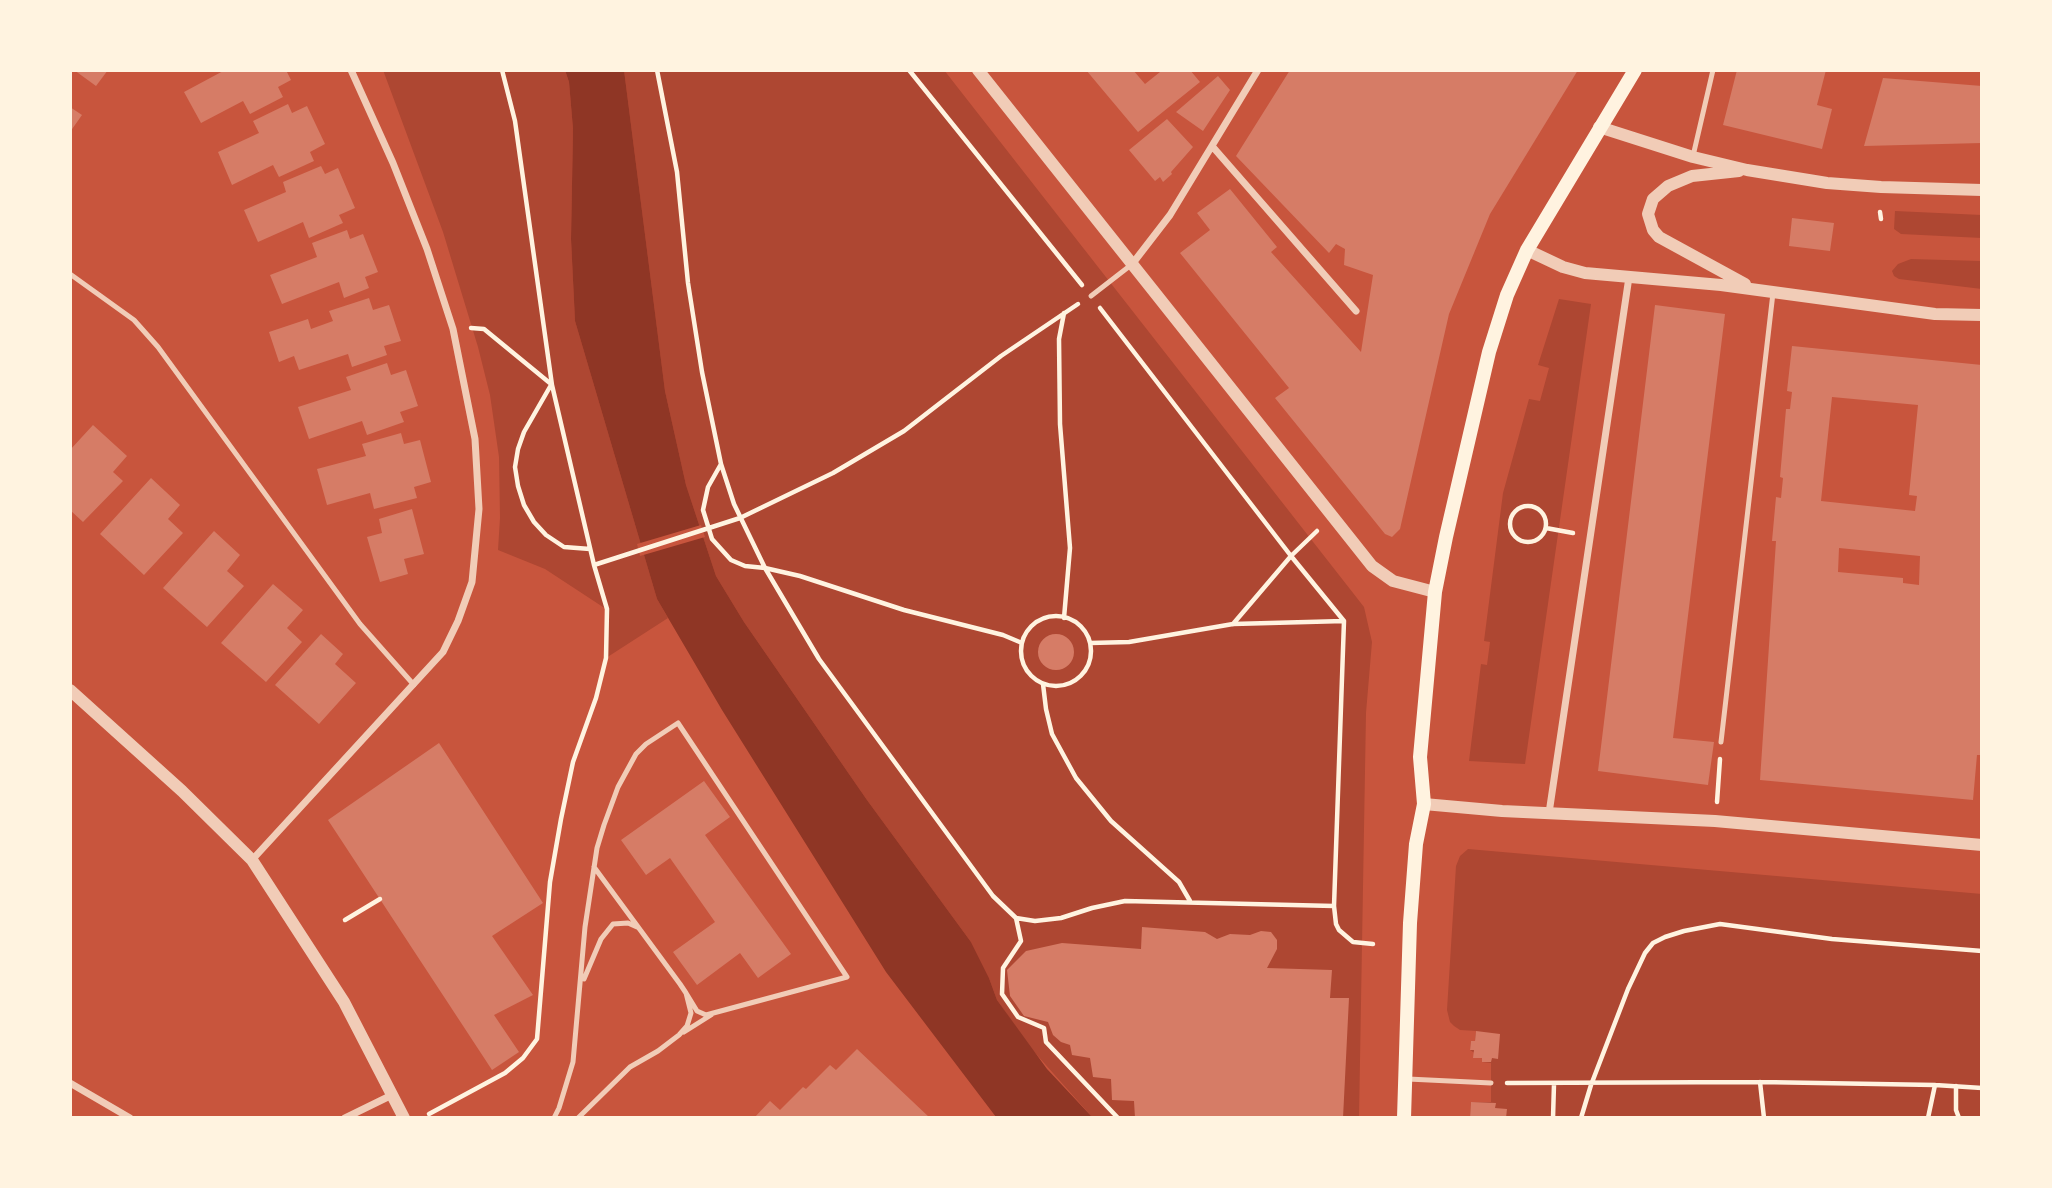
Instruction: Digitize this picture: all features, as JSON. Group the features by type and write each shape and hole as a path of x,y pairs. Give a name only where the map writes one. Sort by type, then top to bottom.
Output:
{"main road":[{"path":"1404,1118 1410,923 1416,844 1424,804 1420,757 1435,592 1446,537 1489,352 1507,296 1527,250 1635,70"}],"street":[{"path":"252,860 443,652 472,582 479,509 475,439 453,329 427,249 393,163 351,70"},
{"path":"978,70 1372,566 1393,581 1435,592"},
{"path":"1133,263 1170,215 1258,70"},
{"path":"1599,127 1693,157 1747,170 1827,183 1982,190"},
{"path":"1212,146 1356,311"},
{"path":"1747,170 1692,176 1680,180 1660,191 1648,214 1659,237 1755,289"},
{"path":"1527,250 1563,268 1585,272 1755,289 1935,314 1982,315"},
{"path":"1549,813 1629,276"},
{"path":"70,690 182,791 252,860 344,1002 404,1118"},
{"path":"1424,804 1715,821 1982,845"},
{"path":"70,1083 130,1118"},
{"path":"345,1118 393,1094"}],"lane":[{"path":"1693,157 1713,70"},
{"path":"1091,296 1133,263"},
{"path":"70,274 134,320 158,347 360,624 414,685"},
{"path":"1721,742 1773,293"},
{"path":"554,1118 573,1062 585,927 594,867 604,825 618,787 636,754 646,744 678,723 847,977 706,1015 697,1011 594,867"},
{"path":"581,985 601,939 613,924 628,923 639,928"},
{"path":"679,1035 687,1026 691,1013 686,993"},
{"path":"578,1118 630,1067 714,1014"},
{"path":"1405,1079 1491,1083"}],"path":[{"path":"429,1114 505,1073 523,1059 537,1039 550,881 559,831 573,762 596,698 606,658 607,609 590,549 552,384 515,121 502,70"},
{"path":"657,70 677,173 688,283 700,359 722,464 740,518 765,568 819,659 993,896 1016,918 1021,941 1003,968 1002,994 1018,1017 1044,1028 1046,1042 1118,1118"},
{"path":"909,70 1091,296 1344,621 1334,906 1339,930 1353,942 1373,944"},
{"path":"1880,212 1881,219"},
{"path":"594,565 740,518 812,484 904,431 1002,356 1091,296"},
{"path":"1064,313 1059,339 1060,424 1070,565 1064,618"},
{"path":"471,328 484,329 552,384"},
{"path":"552,384 524,432 518,449 515,467 518,486 529,514 546,535 564,547 590,549"},
{"path":"722,464 708,487 704,504 706,530 731,559 746,566 800,576 904,610 1003,635 1022,643"},
{"path":"1525,505 1537,507 1545,516 1546,528 1540,538 1529,542 1522,541 1510,528 1511,517 1514,511 1525,505"},
{"path":"1546,528 1589,536"},
{"path":"1233,624 1291,556 1317,531"},
{"path":"1052,617 1064,618 1080,626 1090,643 1091,655 1080,677 1064,686 1043,684 1024,666 1022,643 1027,631 1036,623 1052,617"},
{"path":"1090,643 1129,642 1233,624 1344,621"},
{"path":"1043,684 1052,734 1076,778 1111,821 1179,882 1190,901"},
{"path":"1717,796 1721,742"},
{"path":"345,920 380,898"},
{"path":"1016,918 1035,921 1060,918 1125,901 1334,906"},
{"path":"1581,1118 1591,1084 1628,989 1653,943 1665,937 1684,930 1720,924 1832,939 1982,951"},
{"path":"1760,1082 1764,1118"},
{"path":"1491,1083 1760,1082 1982,1088"},
{"path":"1553,1084 1553,1118"},
{"path":"1928,1118 1936,1085"},
{"path":"1956,1086 1956,1110 1959,1118"}],"shaded area":[{"path":"383,70 565,70 569,82 573,129 571,239 575,321 657,599 668,618 606,658 606,609 545,569 498,550 499,457 490,395 443,232"},
{"path":"565,70 624,70 665,391 686,485 716,576 744,622 867,800 971,942 997,1000 1047,1069 1093,1118 996,1117 886,972 722,710 657,599 575,321 571,239 573,129 569,82"},
{"path":"624,70 944,70 1364,607 1372,642 1366,713 1359,1118 1093,1118 1029,1046 997,1000 971,942 867,800 744,622 716,576 686,485 665,391"},
{"path":"1895,211 1982,215 1982,238 1901,234 1894,229"},
{"path":"1911,259 1982,261 1982,289 1899,279 1894,276 1892,271 1898,264"},
{"path":"1559,299 1591,304 1525,764 1469,761 1481,664 1487,665 1490,642 1484,641 1503,493 1529,399 1540,401 1549,368 1538,365"},
{"path":"1468,849 1982,894 1982,1118 1470,1118 1471,1102 1491,1102 1491,1063 1482,1062 1482,1058 1470,1050 1476,1031 1460,1030 1454,1026 1447,1010 1456,866 1460,856"}],"pier":[{"path":"701,525 705,537 640,556 637,544"}],"building":[{"path":"74,70 108,70 96,86"},
{"path":"225,70 286,70 291,80 278,87 283,97 250,114 243,101 201,123 184,92"},
{"path":"1086,70 1133,70 1145,84 1160,72 1159,70 1190,70 1200,82 1138,132"},
{"path":"1290,70 1578,70 1490,214 1449,314 1400,529 1392,537 1385,534 1275,398 1289,388 1180,253 1210,230 1197,213 1230,189 1277,247 1271,252 1361,352 1373,275 1344,265 1345,249 1336,244 1329,253 1236,156"},
{"path":"1737,70 1826,70 1817,105 1832,109 1822,149 1723,125"},
{"path":"1218,76 1230,90 1203,131 1176,112"},
{"path":"1883,78 1982,86 1982,143 1864,146"},
{"path":"288,104 292,113 307,106 325,144 310,152 314,161 279,177 273,165 232,185 218,152 259,133 253,121"},
{"path":"70,107 82,115 70,132"},
{"path":"1167,119 1193,147 1172,174 1163,182 1160,177 1155,181 1129,150"},
{"path":"321,166 325,174 338,168 355,208 339,215 343,223 309,238 303,222 258,242 244,210 286,192 283,182"},
{"path":"1792,218 1834,223 1830,251 1789,246"},
{"path":"347,230 350,239 363,234 378,272 365,277 369,288 344,298 339,282 282,304 270,275 317,257 312,243"},
{"path":"369,298 373,310 389,305 401,341 384,346 387,355 352,367 348,354 299,370 294,356 279,362 269,332 308,319 311,329 333,321 329,311"},
{"path":"1655,305 1725,314 1673,738 1714,742 1708,785 1598,771"},
{"path":"1792,346 1982,365 1982,755 1977,755 1973,800 1760,780 1776,541 1772,541 1776,497 1781,498 1783,478 1780,477 1786,409 1790,409 1792,392 1787,391","holes":["1832,397 1918,405 1909,495 1917,496 1915,511 1821,501","1839,548 1920,556 1919,585 1903,583 1903,578 1838,572"]},
{"path":"387,363 391,375 406,370 418,406 400,412 404,422 367,435 362,421 309,439 298,407 351,390 346,377"},
{"path":"93,425 127,456 113,472 123,481 83,522 70,510 70,450"},
{"path":"401,433 404,444 420,440 431,482 414,487 417,498 374,509 370,493 327,505 317,469 366,456 362,444"},
{"path":"151,478 180,505 168,519 183,533 144,575 100,534"},
{"path":"412,509 424,554 404,559 408,574 380,582 367,537 382,533 379,519"},
{"path":"214,531 240,555 227,571 244,586 207,627 163,588"},
{"path":"273,584 303,610 287,628 302,642 266,682 221,643"},
{"path":"321,634 343,654 335,664 356,683 319,724 275,685"},
{"path":"1056,634 1069,639 1074,652 1069,665 1056,670 1043,665 1038,652 1043,639"},
{"path":"439,743 543,903 492,936 533,995 494,1015 519,1052 492,1070 328,820"},
{"path":"704,781 730,817 705,835 791,954 758,978 740,953 697,985 673,952 715,922 670,858 646,875 621,840"},
{"path":"1142,927 1205,932 1217,939 1230,934 1271,932 1277,940 1277,949 1267,968 1332,970 1330,998 1349,998 1343,1118 1135,1118 1134,1101 1112,1100 1111,1079 1093,1077 1090,1058 1072,1055 1070,1045 1053,1035 1048,1022 1024,1016 1010,996 1007,970 1026,951 1062,943 1141,949"},
{"path":"1476,1031 1500,1034 1498,1059 1482,1062 1482,1058 1473,1058 1471,1041 1475,1041"},
{"path":"857,1049 930,1118 754,1118 770,1101 780,1110 830,1065 836,1070"},
{"path":"1471,1102 1496,1103 1495,1108 1507,1109 1506,1118 1470,1118"}]}
